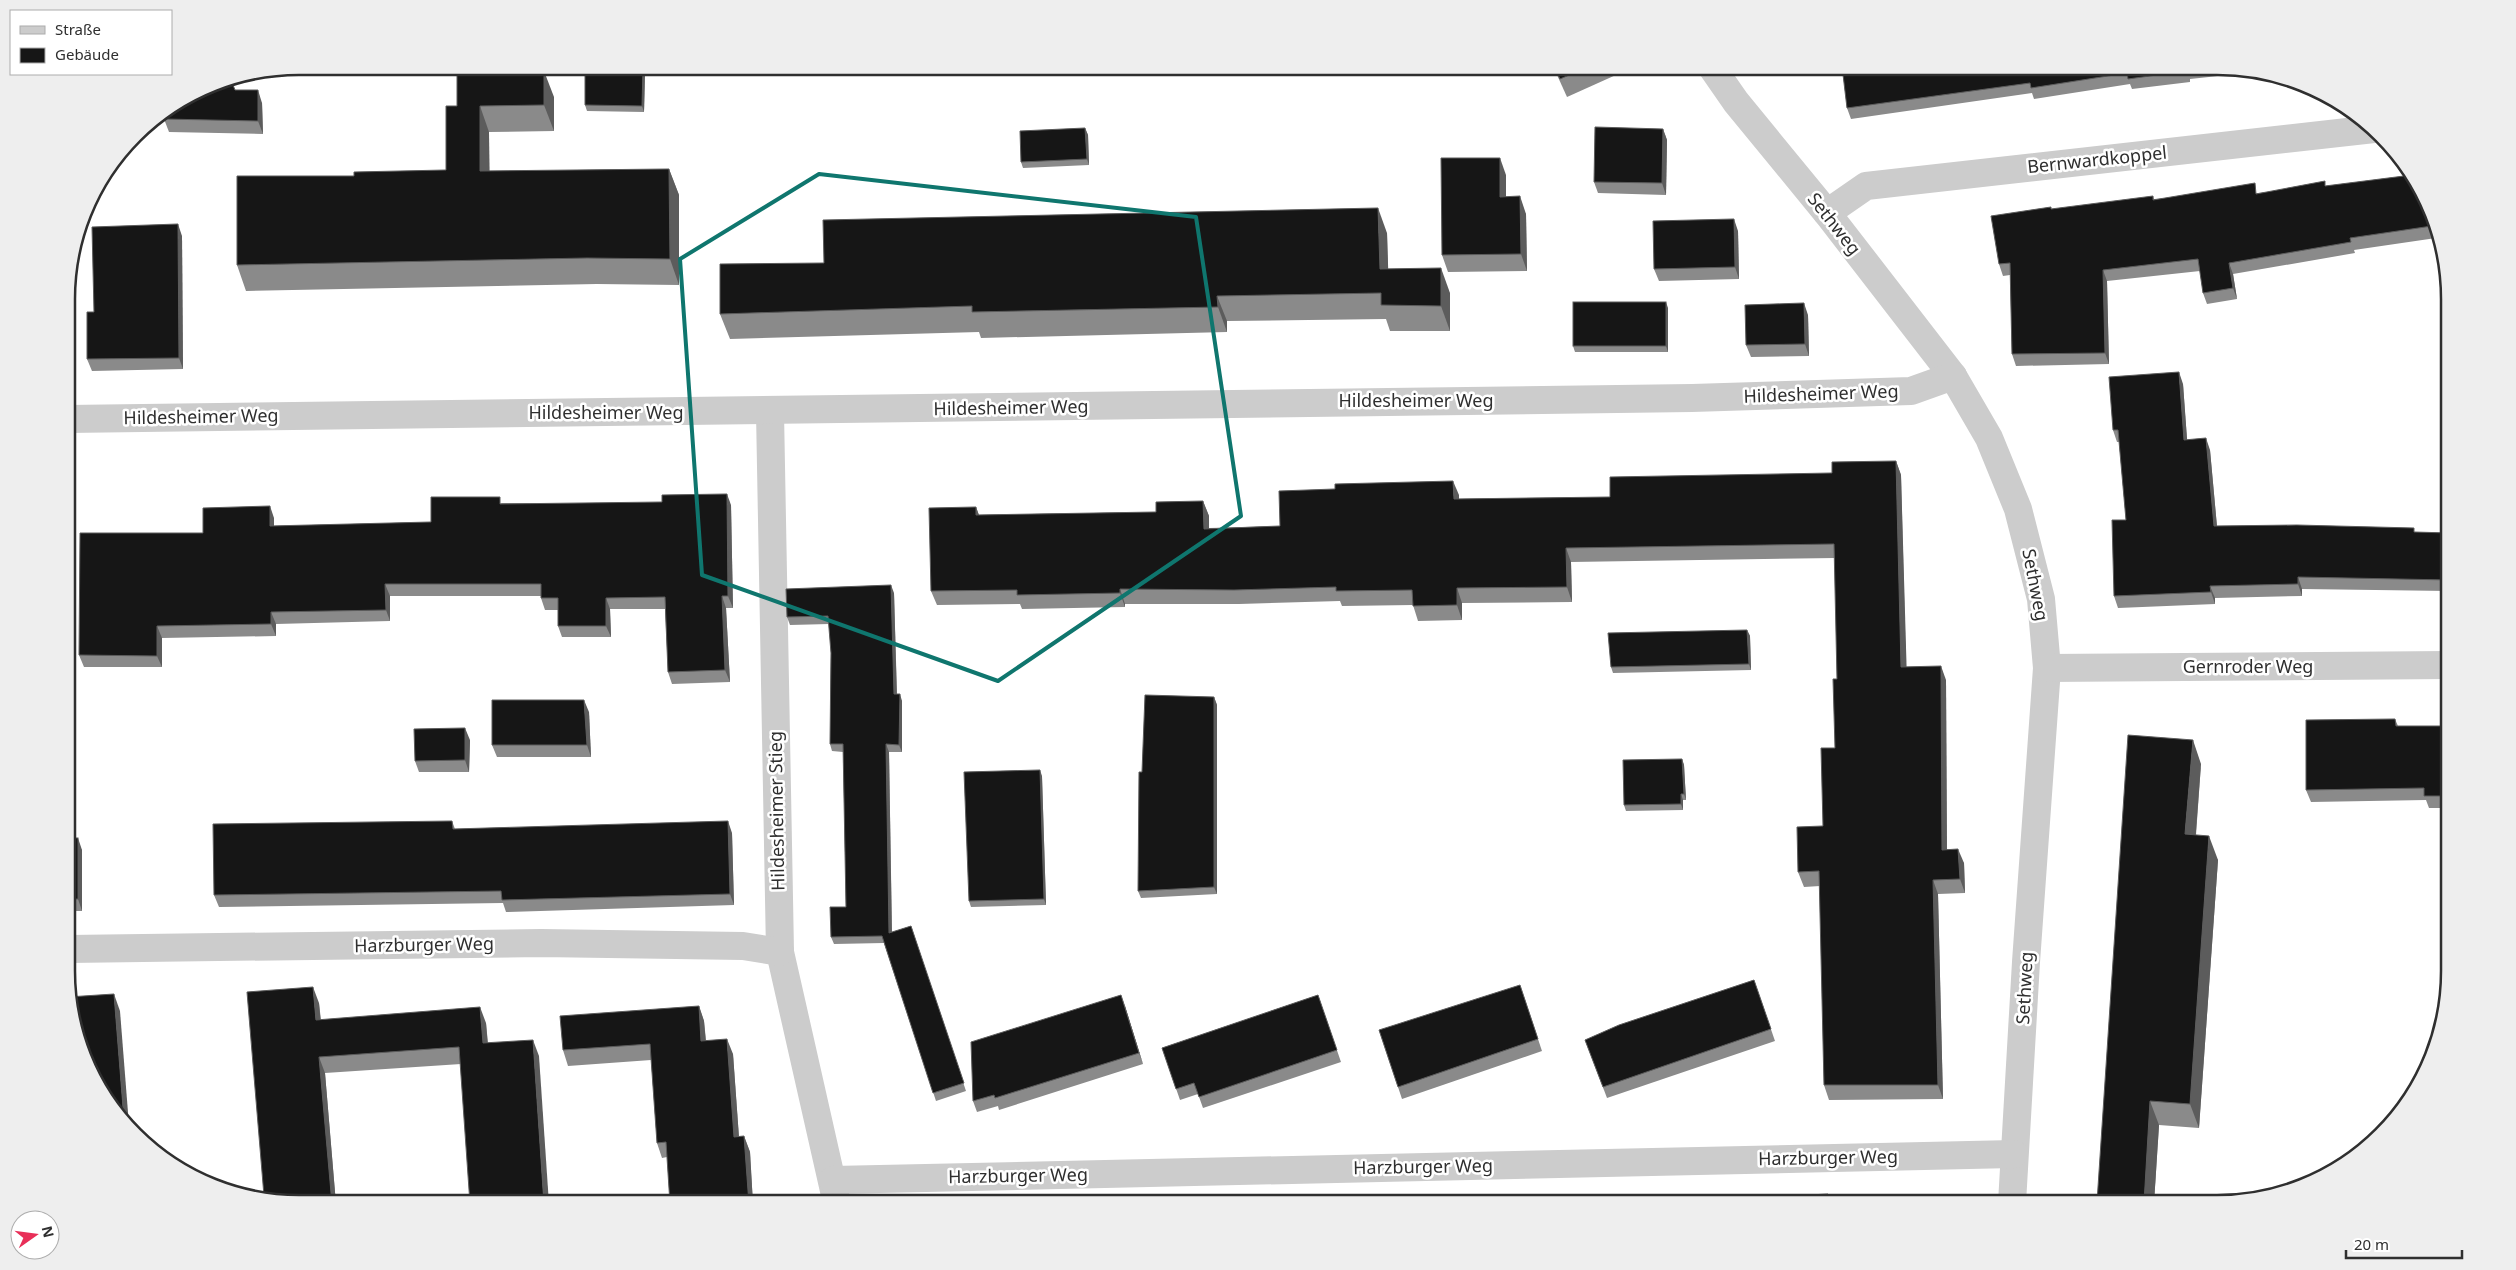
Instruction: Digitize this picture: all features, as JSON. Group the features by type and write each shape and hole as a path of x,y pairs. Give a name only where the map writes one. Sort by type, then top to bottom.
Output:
{"street":[{"name":"Sethweg","path":"1716,75 1736,102 1827,213 1953,376 1989,438 2018,509 2041,599 2047,668 2012,1195"},
{"name":"Bernwardkoppel","path":"1827,213 1866,186 2364,130"},
{"name":"Hildesheimer Weg","path":"75,419 770,412 1752,396 1911,391 1953,376"},
{"name":"Hildesheimer Stieg","path":"770,412 780,952 835,1192"},
{"name":"Gernroder Weg","path":"2047,668 2441,666"},
{"name":"Harzburger Weg","path":"75,950 541,943 743,946 780,952"},
{"name":"Harzburger Weg","path":"835,1192 2014,1154"}],"highlighted area":[{"path":"819,174 1196,217 1241,516 998,681 702,575 680,259"}],"building":[{"path":"457,75 544,75 544,105 480,106 480,171 669,169 670,259 587,258 237,265 237,176 354,176 354,172 446,170 446,106 457,106"},
{"path":"585,75 643,75 642,106 585,105"},
{"path":"1558,75 1569,75 1560,79"},
{"path":"1843,75 2114,75 2031,88 2030,83 1847,108"},
{"path":"2127,75 2157,75 2128,79"},
{"path":"233,85 235,90 258,90 258,121 166,119 200,98"},
{"path":"1595,127 1663,129 1662,183 1594,182"},
{"path":"1085,128 1087,159 1021,162 1020,131"},
{"path":"1441,158 1500,158 1500,197 1520,196 1521,254 1442,255"},
{"path":"2404,176 2418,200 2429,226 2350,238 2351,242 2229,263 2233,288 2203,293 2198,259 2103,270 2105,353 2012,354 2010,263 1999,264 1991,216 2051,207 2051,209 2153,196 2153,200 2255,183 2256,194 2325,181 2325,186"},
{"path":"1378,208 1380,269 1441,268 1441,306 1381,305 1381,293 1217,296 1218,307 972,312 972,306 720,314 720,264 824,263 823,220"},
{"path":"1734,219 1735,267 1654,269 1653,221"},
{"path":"178,224 179,358 87,359 87,312 94,312 92,227"},
{"path":"1573,302 1666,302 1666,346 1573,346"},
{"path":"1804,303 1805,344 1746,345 1745,305"},
{"path":"2179,372 2184,440 2206,438 2214,526 2297,525 2414,528 2414,532 2441,533 2441,580 2298,577 2298,584 2210,586 2211,592 2114,596 2112,520 2126,520 2118,430 2113,430 2109,377"},
{"path":"1896,461 1901,667 1941,666 1942,850 1958,849 1960,879 1933,880 1938,1085 1824,1085 1819,871 1798,872 1797,827 1823,826 1821,748 1835,748 1833,679 1837,679 1834,544 1566,548 1567,587 1457,588 1457,605 1413,606 1412,590 1336,591 1336,587 1234,590 1120,589 1120,593 1017,595 1017,590 931,591 929,508 976,507 976,515 1156,512 1156,502 1203,501 1204,529 1280,526 1279,491 1335,489 1335,484 1453,481 1454,499 1610,497 1610,477 1832,473 1832,462"},
{"path":"727,494 728,596 722,596 725,670 668,672 665,597 606,598 606,626 558,626 558,598 541,598 541,584 385,584 386,610 271,612 271,624 157,626 157,656 79,655 80,533 203,533 203,508 270,506 270,526 431,522 431,497 500,497 500,504 662,502 662,495"},
{"path":"891,585 894,694 900,694 899,745 886,744 889,933 911,926 964,1083 933,1093 882,936 831,937 830,907 846,907 843,744 830,744 831,653 828,616 787,617 786,589"},
{"path":"1747,630 1749,664 1611,667 1608,633"},
{"path":"1145,695 1214,697 1214,887 1138,891 1139,772 1142,772"},
{"path":"492,700 584,700 587,745 492,745"},
{"path":"2395,719 2396,726 2441,726 2441,796 2424,796 2424,788 2306,790 2306,720"},
{"path":"465,728 465,760 415,761 414,729"},
{"path":"2128,735 2193,740 2185,834 2209,836 2190,1104 2150,1101 2144,1195 2097,1195"},
{"path":"1682,759 1684,794 1681,794 1681,804 1624,805 1623,760"},
{"path":"1040,770 1044,899 969,901 964,772"},
{"path":"452,821 453,829 728,821 730,894 502,900 501,891 214,895 213,824"},
{"path":"75,838 78,838 78,899 75,899"},
{"path":"1754,980 1771,1029 1603,1087 1585,1040 1619,1025"},
{"path":"1520,985 1538,1039 1398,1087 1379,1030"},
{"path":"313,987 316,1020 480,1007 483,1043 533,1040 543,1195 469,1195 459,1047 319,1057 331,1195 284,1195 264,1192 247,992"},
{"path":"114,994 123,1110 105,1083 92,1057 79,1015 76,996"},
{"path":"1121,995 1139,1053 995,1098 994,1095 973,1101 971,1042"},
{"path":"1318,995 1337,1050 1199,1097 1194,1083 1176,1089 1162,1048"},
{"path":"699,1006 701,1041 727,1039 734,1137 744,1136 748,1195 669,1195 666,1142 657,1143 650,1044 563,1050 560,1016"}]}
